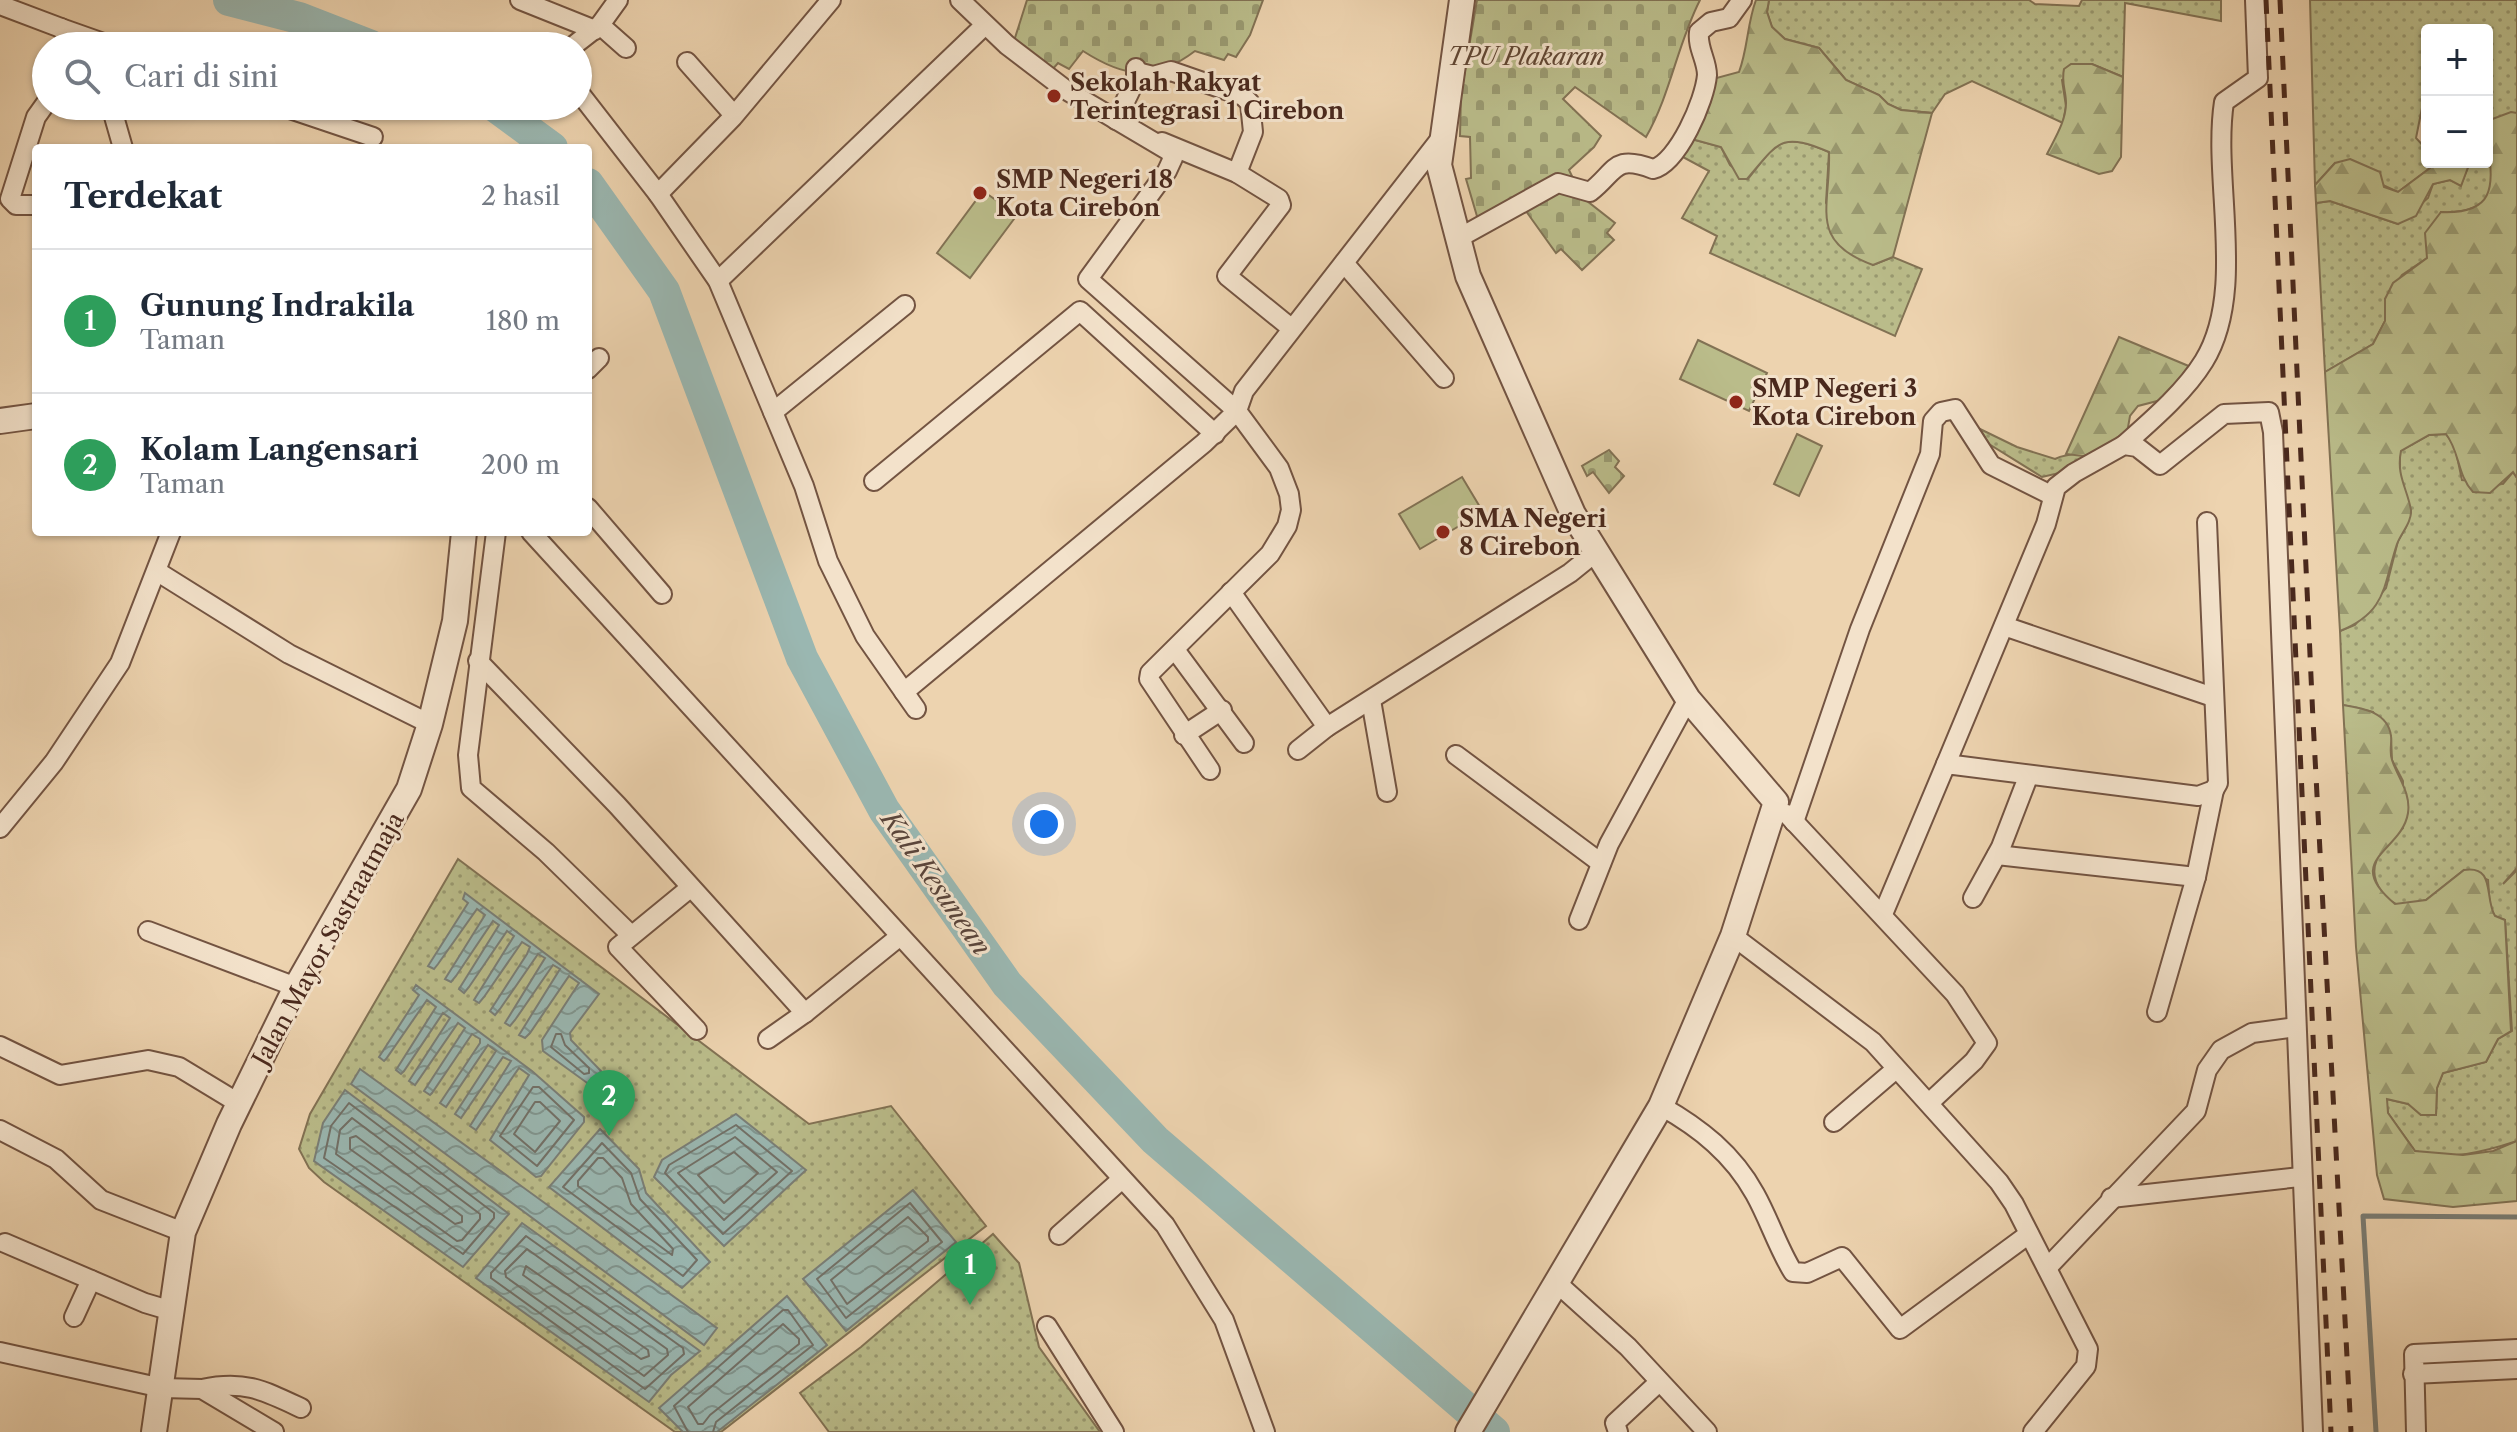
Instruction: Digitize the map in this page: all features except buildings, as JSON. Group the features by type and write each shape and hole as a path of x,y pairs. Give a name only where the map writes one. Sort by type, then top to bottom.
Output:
{"street":[{"path":"520,0 598,28 626,48"},
{"path":"592,32 618,0"},
{"path":"658,194 733,114 831,0"},
{"path":"960,0 1032,65 1116,120 1237,173 1279,199 1281,205 1227,276 1291,328"},
{"path":"1462,0 1441,138 1441,180 1468,276 1537,438 1596,552 1688,699 1776,802 1883,914 1966,1008 1987,1043 1974,1061 1929,1103"},
{"path":"1457,239 1558,183 1590,192 1616,166 1633,162 1653,169 1669,162 1692,120 1706,79 1699,32 1711,22 1729,18 1742,0"},
{"path":"1883,914 2046,524 2053,496 2068,477 2124,445 2203,364 2217,330 2224,295 2220,140 2224,102 2258,78 2255,0"},
{"path":"0,5 72,32"},
{"path":"718,281 985,25"},
{"path":"61,28 64,32"},
{"path":"687,62 733,114"},
{"path":"1116,120 1136,70 1153,76 1171,71 1243,96 1250,103 1253,132 1237,173"},
{"path":"592,109 658,194 718,281 804,486 828,561 865,636 916,709"},
{"path":"32,205 16,205 10,199 35,120"},
{"path":"115,120 122,144"},
{"path":"323,120 373,137"},
{"path":"904,692 1215,434 1237,411 1256,372 1441,138"},
{"path":"1157,140 1173,158 1088,279 1237,411 1279,468 1291,510 1287,526 1270,554 1176,651 1150,673 1149,679 1210,770"},
{"path":"1344,263 1444,378"},
{"path":"773,412 905,305"},
{"path":"874,481 1080,311 1215,434"},
{"path":"1794,822 1860,629 1930,454 1933,421 1941,412 1955,409 1991,465 2053,496"},
{"path":"2124,445 2144,451 2160,465 2224,414 2269,412 2271,416 2300,1177 2313,1432"},
{"path":"0,421 32,417"},
{"path":"592,513 662,594"},
{"path":"2157,1012 2196,877 2218,783 2213,697 2212,576 2207,522"},
{"path":"0,828 91,712 120,663 170,536"},
{"name":"Jalan Mayor Sastraatmaja","path":"154,1432 183,1232 296,987 400,809 430,724 455,621 464,536"},
{"path":"495,536 468,755 471,788 546,852 631,935"},
{"path":"535,536 1165,1225 1208,1290 1229,1333 1265,1432"},
{"path":"1298,750 1327,727 1570,573 1596,552"},
{"path":"158,572 279,649 430,724"},
{"path":"1231,592 1327,727"},
{"path":"2004,626 2213,697"},
{"path":"1176,651 1244,743"},
{"path":"478,661 617,805 805,1013"},
{"path":"1579,920 1601,863 1688,699"},
{"path":"1371,700 1387,792"},
{"path":"1184,735 1222,710"},
{"path":"1456,755 1601,863"},
{"path":"1946,764 2028,777 2198,796 2214,790"},
{"path":"1973,898 1997,855 2028,777"},
{"path":"1468,1432 1661,1106 1733,936 1776,802"},
{"path":"1997,855 2196,877"},
{"path":"690,888 619,944 620,950 697,1030"},
{"path":"148,931 296,987"},
{"path":"1733,936 1873,1042 2007,1192 2088,1349 2089,1358 2086,1366 2033,1432"},
{"path":"768,1039 899,937"},
{"path":"2047,1268 2196,1111 2207,1070 2221,1050 2252,1033 2296,1027"},
{"path":"0,1046 60,1075 148,1060 179,1067 240,1104"},
{"path":"1834,1122 1896,1069"},
{"path":"1661,1106 1693,1124 1732,1160 1755,1193 1793,1272 1807,1273 1842,1257 1900,1329 2029,1234"},
{"path":"0,1130 56,1159 101,1200 183,1232"},
{"path":"2111,1198 2300,1177"},
{"path":"1059,1235 1122,1179"},
{"path":"5,1243 172,1311"},
{"path":"74,1317 91,1280"},
{"path":"1558,1284 1628,1347 1658,1383 1707,1432"},
{"path":"1047,1326 1114,1432"},
{"path":"2416,1432 2412,1359 2417,1353 2517,1349"},
{"path":"0,1352 162,1388 202,1389 240,1384 263,1390 301,1408"},
{"path":"2413,1374 2517,1369"},
{"path":"1618,1432 1615,1427 1618,1419 1658,1383"},
{"path":"202,1389 274,1432"}],"green space":[{"path":"1027,0 1263,0 1250,35 1236,57 1228,54 1224,60 1195,51 1166,68 1139,73 1112,67 1083,51 1069,69 1058,63 1051,71 1014,41"},
{"name":"TPU Plakaran","path":"1477,0 1700,0 1662,103 1646,137 1575,87 1563,99 1601,136 1594,147 1569,170 1582,197 1615,223 1607,233 1614,240 1582,270 1561,249 1556,253 1518,200 1479,223 1466,179 1471,178 1470,137 1460,136 1461,94"},
{"path":"1756,0 1769,0 1767,12 1772,27 1785,39 1819,48 1846,80 1879,95 1901,110 1932,113 1893,257 1873,265 1852,256 1831,233 1826,206 1829,152 1800,142 1782,144 1774,148 1747,179 1739,179 1721,147 1688,138 1709,80 1739,72"},
{"path":"1769,0 2029,0 2035,4 2079,6 2082,0 2221,0 2221,21 2125,3 2123,77 2092,64 2062,80 2066,106 2063,123 1972,81 1945,94 1932,113 1901,110 1879,95 1846,80 1819,48 1785,39 1772,27 1767,12"},
{"path":"2310,0 2517,0 2517,113 2493,119 2493,24 2421,24 2421,113 2416,138 2421,143 2421,168 2430,168 2398,192 2335,163 2315,185"},
{"path":"2071,64 2092,64 2123,77 2121,157 2112,171 2099,174 2047,154 2064,116 2063,74"},
{"path":"2517,113 2517,478 2513,472 2490,493 2473,492 2446,434 2429,435 2401,451 2400,467 2411,510 2410,519 2397,544 2385,585 2375,606 2355,624 2340,631 2325,372 2373,344 2385,321 2385,299 2393,283 2427,258 2425,233 2441,212 2463,211 2477,206 2486,197 2493,168 2493,119"},
{"path":"1688,138 1721,147 1730,165 1748,179 1782,143 1800,142 1829,152 1826,203 1873,265 1893,257 1922,269 1895,336 1710,253 1717,236 1682,218 1709,171 1681,156"},
{"path":"2350,159 2380,172 2384,187 2398,192 2430,168 2468,168 2461,186 2450,180 2433,184 2416,216 2398,224 2330,201 2316,203 2315,185 2335,163"},
{"path":"2468,168 2491,168 2493,183 2484,200 2465,210 2441,212 2427,258 2402,275 2385,299 2385,321 2373,344 2325,372 2316,203 2330,201 2398,224 2428,198 2433,184 2450,180 2461,185"},
{"path":"983,191 1017,215 970,278 937,253"},
{"path":"2119,337 2191,367 2161,400 2138,406 2130,416 2127,433 2107,450 2083,456 2066,454"},
{"path":"1698,340 1767,373 1749,411 1680,379"},
{"path":"1980,429 2017,447 2055,459 2107,450 2068,471 2042,477 1989,444"},
{"path":"1797,434 1822,446 1799,496 1774,484"},
{"path":"2446,434 2455,447 2462,480 2503,484 2513,472 2517,478 2517,868 2503,884 2517,870 2517,1141 2479,1152 2454,1155 2415,1151 2388,1113 2386,1099 2409,1104 2421,1115 2436,1115 2437,1088 2443,1073 2486,1062 2498,1039 2512,1031 2505,920 2495,916 2490,908 2488,880 2464,870 2426,900 2402,906 2388,899 2376,882 2374,873 2378,857 2403,828 2403,781 2392,760 2391,736 2373,712 2343,705 2340,631 2355,625 2386,588 2398,541 2411,512 2400,483 2400,451 2429,435"},
{"path":"1609,450 1619,461 1615,467 1624,476 1609,493 1593,472 1587,476 1582,466"},
{"path":"1462,477 1483,512 1420,549 1399,514"},
{"path":"2343,705 2373,713 2385,721 2391,736 2392,760 2408,799 2404,826 2374,866 2373,876 2380,889 2395,904 2426,900 2464,870 2474,870 2485,878 2495,916 2505,920 2511,1031 2498,1039 2486,1062 2443,1073 2437,1088 2436,1115 2421,1115 2408,1104 2387,1099 2388,1113 2415,1151 2463,1155 2493,1151 2517,1141 2517,1201 2453,1207 2384,1199 2377,1175 2356,947"},
{"path":"458,859 809,1124 891,1106 986,1226 721,1432 675,1432 324,1182 309,1168 299,1149 310,1114"},
{"path":"993,1234 1019,1263 1039,1347 1100,1432 829,1432 800,1393 861,1347"}],"water":[{"path":"465,893 599,994 570,1033 571,1040 601,1071 590,1085 543,1051 542,1040 579,983 569,976 530,1033 525,1038 519,1035 560,969 553,965 510,1026 505,1023 545,958 538,954 495,1015 490,1011 530,947 522,942 484,997 479,1003 474,1000 514,936 507,931 464,993 459,989 499,925 493,921 456,976 451,982 445,979 485,915 477,909 434,969 428,966 468,903 463,899"},
{"path":"416,985 532,1071 584,1117 584,1122 541,1176 536,1177 490,1140 529,1075 519,1068 476,1130 470,1126 511,1061 503,1057 461,1118 455,1114 496,1051 488,1045 446,1107 440,1103 480,1039 472,1034 432,1093 430,1095 424,1091 465,1028 458,1023 415,1085 409,1081 450,1018 443,1013 401,1074 396,1070 436,1007 427,1000 386,1059 384,1061 379,1057 419,995 413,990"},
{"path":"360,1069 717,1328 704,1345 351,1084"},
{"path":"345,1090 509,1214 463,1267 314,1161 323,1123"},
{"path":"736,1114 806,1170 724,1246 654,1177 662,1160"},
{"path":"600,1129 639,1169 646,1193 710,1262 682,1288 549,1187"},
{"path":"913,1190 956,1242 846,1331 803,1279"},
{"path":"522,1223 700,1351 671,1375 649,1402 476,1278"},
{"path":"787,1296 827,1345 717,1432 683,1432 659,1408"}],"waterway":[{"name":"Kali Kesunean","path":"229,0 299,18 335,32"},
{"name":"Kali Kesunean","path":"514,120 547,144"},
{"name":"Kali Kesunean","path":"592,190 664,291 802,658 884,810 1007,984 1155,1140 1494,1432"},
{"path":"2376,1432 2363,1216 2517,1217"}],"railway":[{"path":"2266,0 2331,1432"},
{"path":"2280,0 2313,720 2351,1432"}],"place":[{"name":"Sekolah Rakyat Terintegrasi 1 Cirebon","path":"1054,96"},
{"name":"SMP Negeri 18 Kota Cirebon","path":"980,193"},
{"name":"SMP Negeri 3 Kota Cirebon","path":"1736,402"},
{"name":"SMA Negeri 8 Cirebon","path":"1443,532"},
{"name":"Kolam Langensari","path":"609,1136"},
{"name":"Gunung Indrakila","path":"970,1305"}]}
